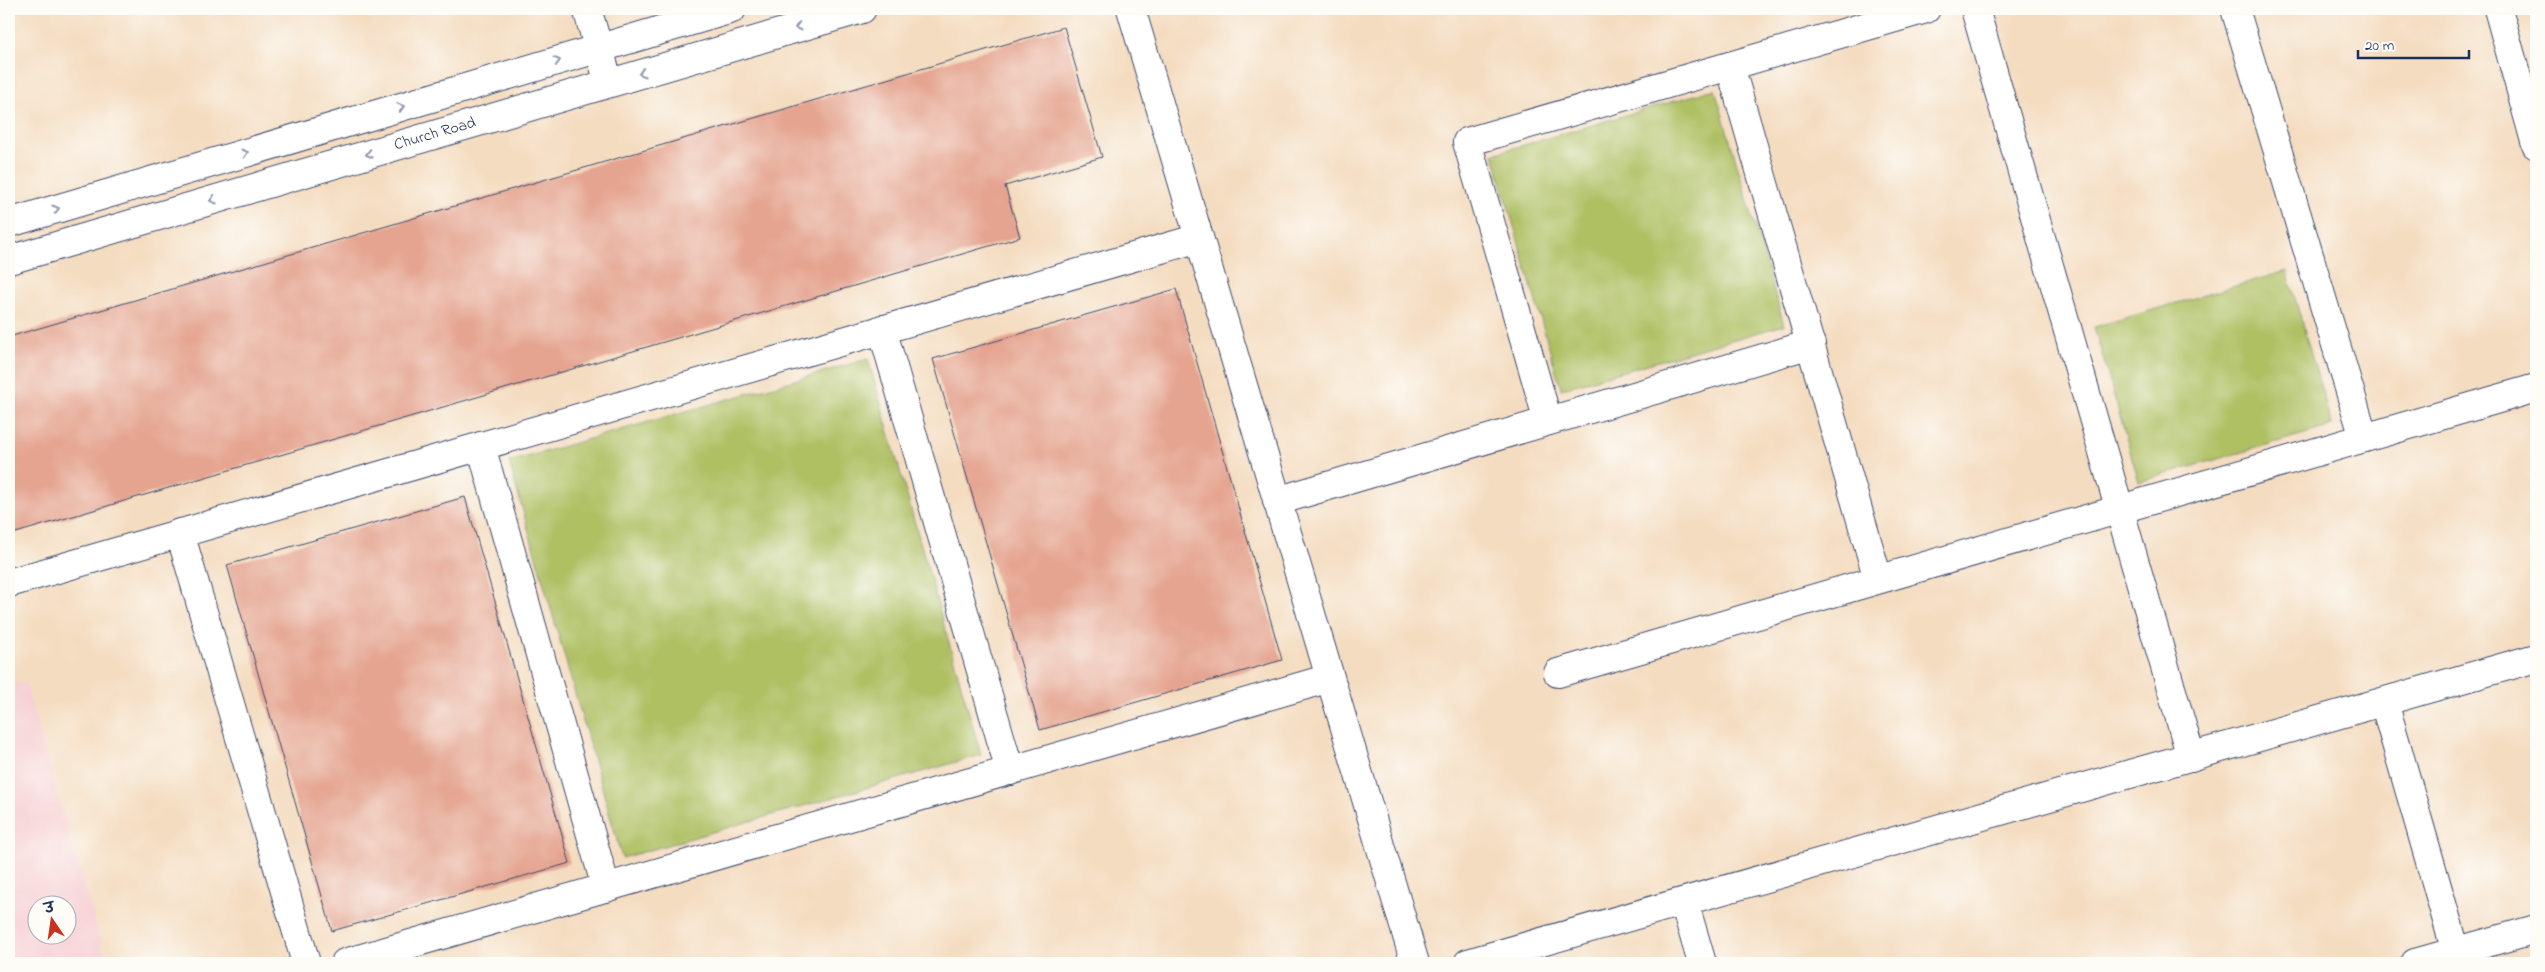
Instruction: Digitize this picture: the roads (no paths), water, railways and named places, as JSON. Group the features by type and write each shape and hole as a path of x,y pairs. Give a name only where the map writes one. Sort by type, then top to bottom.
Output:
{"street":[{"path":"587,9 609,83"},
{"path":"9,223 732,9"},
{"name":"Church Road","path":"9,260 862,9"},
{"path":"1131,9 1414,963"},
{"path":"1548,421 1467,142 1926,9"},
{"path":"1975,9 2191,757"},
{"path":"2235,9 2364,438"},
{"path":"2498,9 2529,90 2536,145"},
{"path":"1730,66 1878,579"},
{"path":"9,583 1199,238"},
{"path":"882,329 1010,771"},
{"path":"1277,500 1811,344"},
{"path":"1558,673 2536,388"},
{"path":"481,446 606,888"},
{"path":"180,533 306,963"},
{"path":"1468,963 2536,658"},
{"path":"345,963 1330,678"},
{"path":"2384,702 2456,952"},
{"path":"1684,902 1702,963"},
{"path":"2415,963 2536,929"}]}
